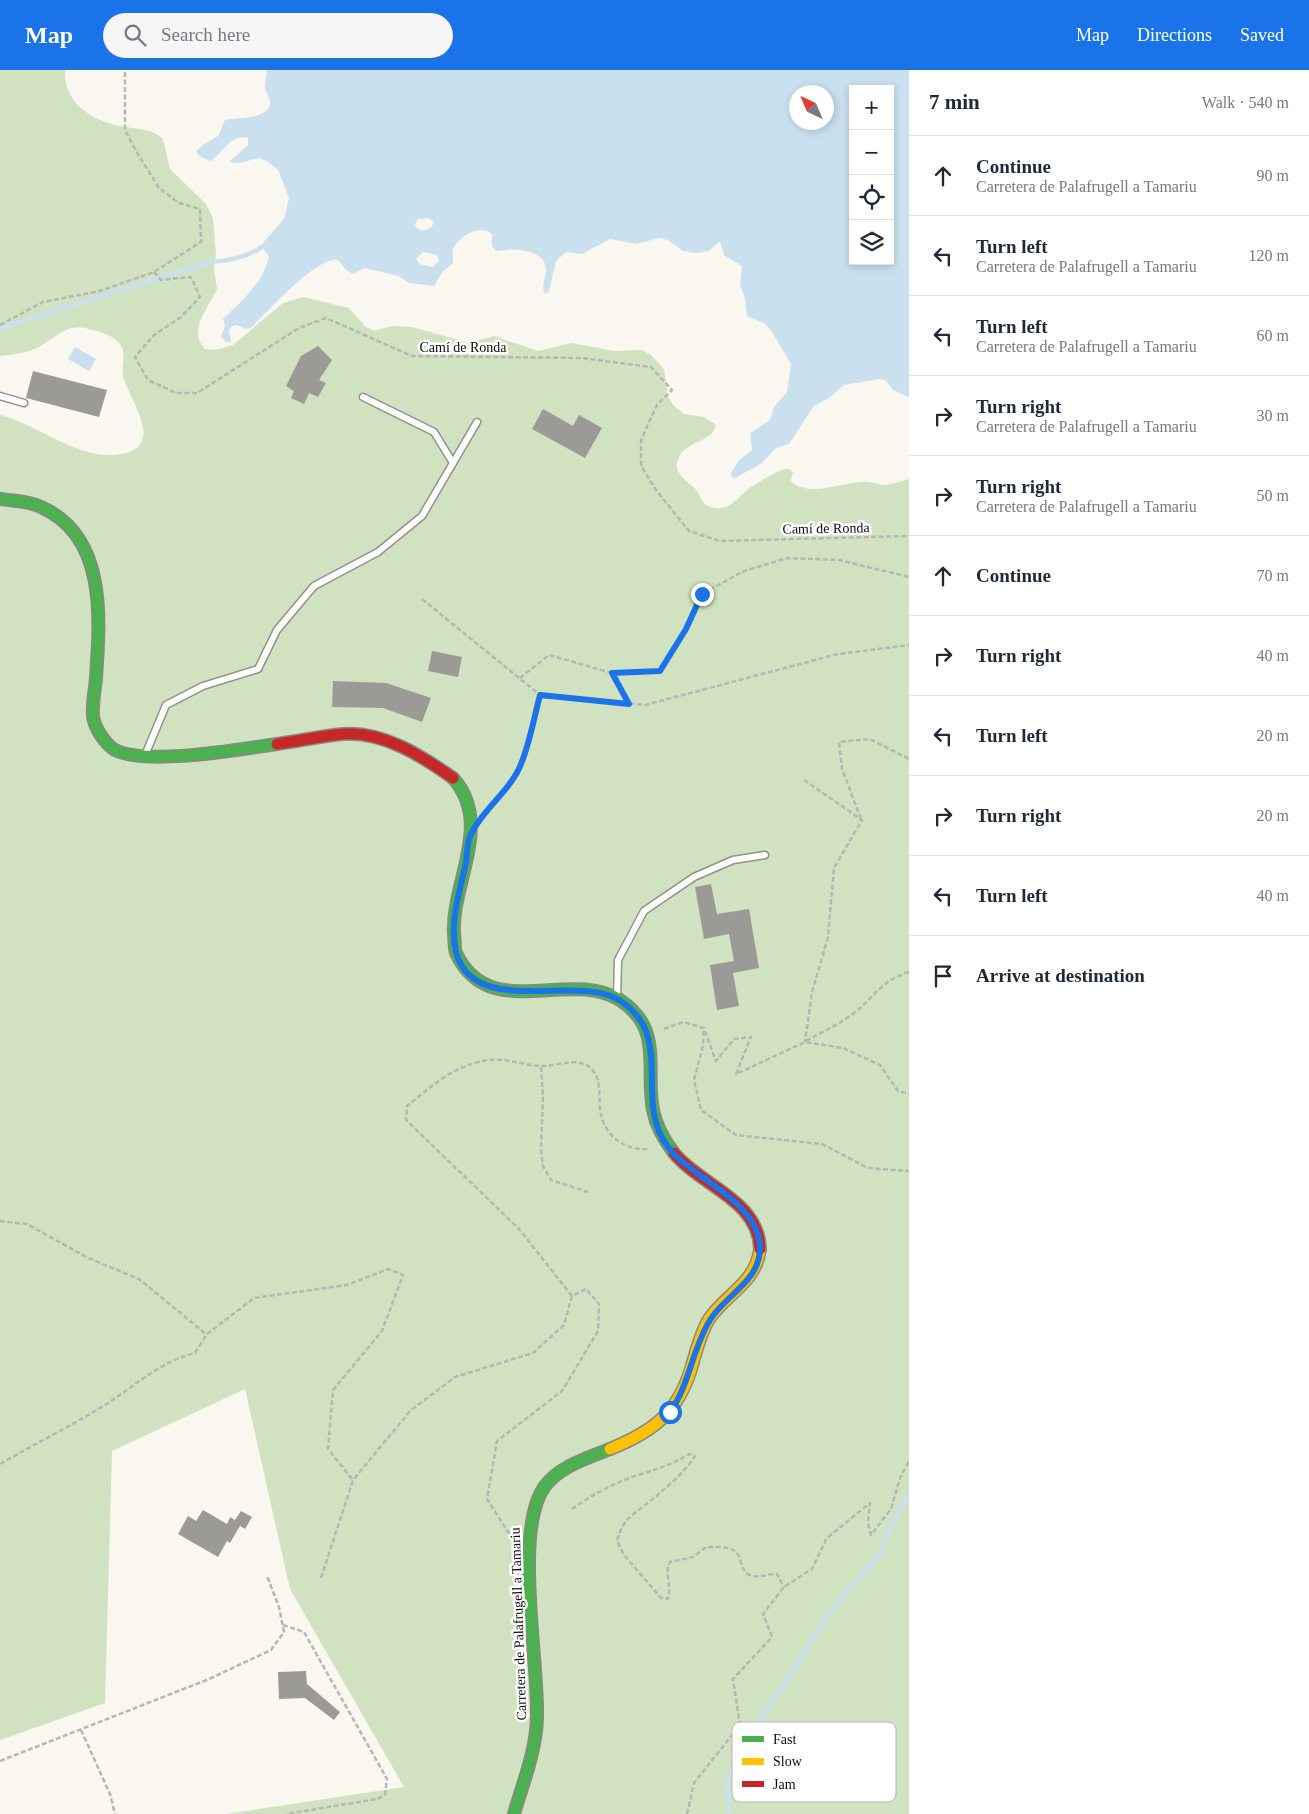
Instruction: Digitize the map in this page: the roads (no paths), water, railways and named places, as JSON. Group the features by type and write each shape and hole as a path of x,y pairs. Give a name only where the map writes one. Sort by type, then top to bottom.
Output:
{"street":[{"name":"Carretera de Palafrugell a Tamariu","path":"0,499 36,505 52,511 67,520 78,533 92,562 97,584 98,601 93,717 96,728 102,738 117,751 145,757 176,756 344,734 376,737 428,760 454,779 470,806 471,834 455,917 454,940 460,962 468,974 477,981 492,987 510,990 600,991 617,999 642,1020 648,1034 652,1054 652,1102 661,1133 668,1148 738,1205 755,1228 760,1247 758,1259 747,1281 711,1318 697,1344 684,1387 670,1412 639,1436 565,1468 542,1487 534,1505 529,1523 528,1541 537,1719 530,1760 514,1814"}],"lane":[{"path":"0,396 24,403"},
{"path":"363,396 434,432 453,462"},
{"path":"145,757 166,705 203,686 258,669 277,630 314,586 378,552 422,516 477,422"},
{"path":"617,999 618,960 644,910 694,877 733,860 766,855"}],"water":[{"path":"267,70 909,70 909,397 893,390 885,380 880,379 844,385 829,398 814,406 789,444 776,448 762,463 732,478 731,473 739,460 752,450 750,433 770,420 774,407 787,392 791,364 772,332 764,323 747,316 745,298 740,285 742,266 724,255 720,241 709,251 696,253 683,251 668,240 659,238 637,244 610,239 582,254 566,252 556,261 549,291 545,294 543,286 546,271 545,263 541,258 527,251 496,251 492,246 492,234 482,230 471,232 461,238 454,247 453,263 443,271 434,286 409,283 398,276 365,268 353,274 346,270 338,260 329,261 306,275 251,328 246,329 237,325 232,326 229,331 231,342 226,342 221,336 225,326 223,319 251,291 262,274 269,256 262,247 262,244 283,220 289,198 278,170 267,161 259,158 239,163 229,162 248,145 248,138 242,137 232,141 211,161 199,156 196,151 218,136 225,120 253,116 266,111 270,100 265,84","holes":["428,218 434,222 431,228 422,231 414,226 418,219","423,252 437,255 439,261 432,267 420,264 416,259"]},
{"path":"75,347 96,359 89,371 68,359"}],"waterway":[{"path":"0,328 211,262 243,256 262,247"},
{"path":"760,1722 828,1614 882,1551 887,1535 909,1494"},
{"path":"729,1814 727,1783 732,1774"}]}
